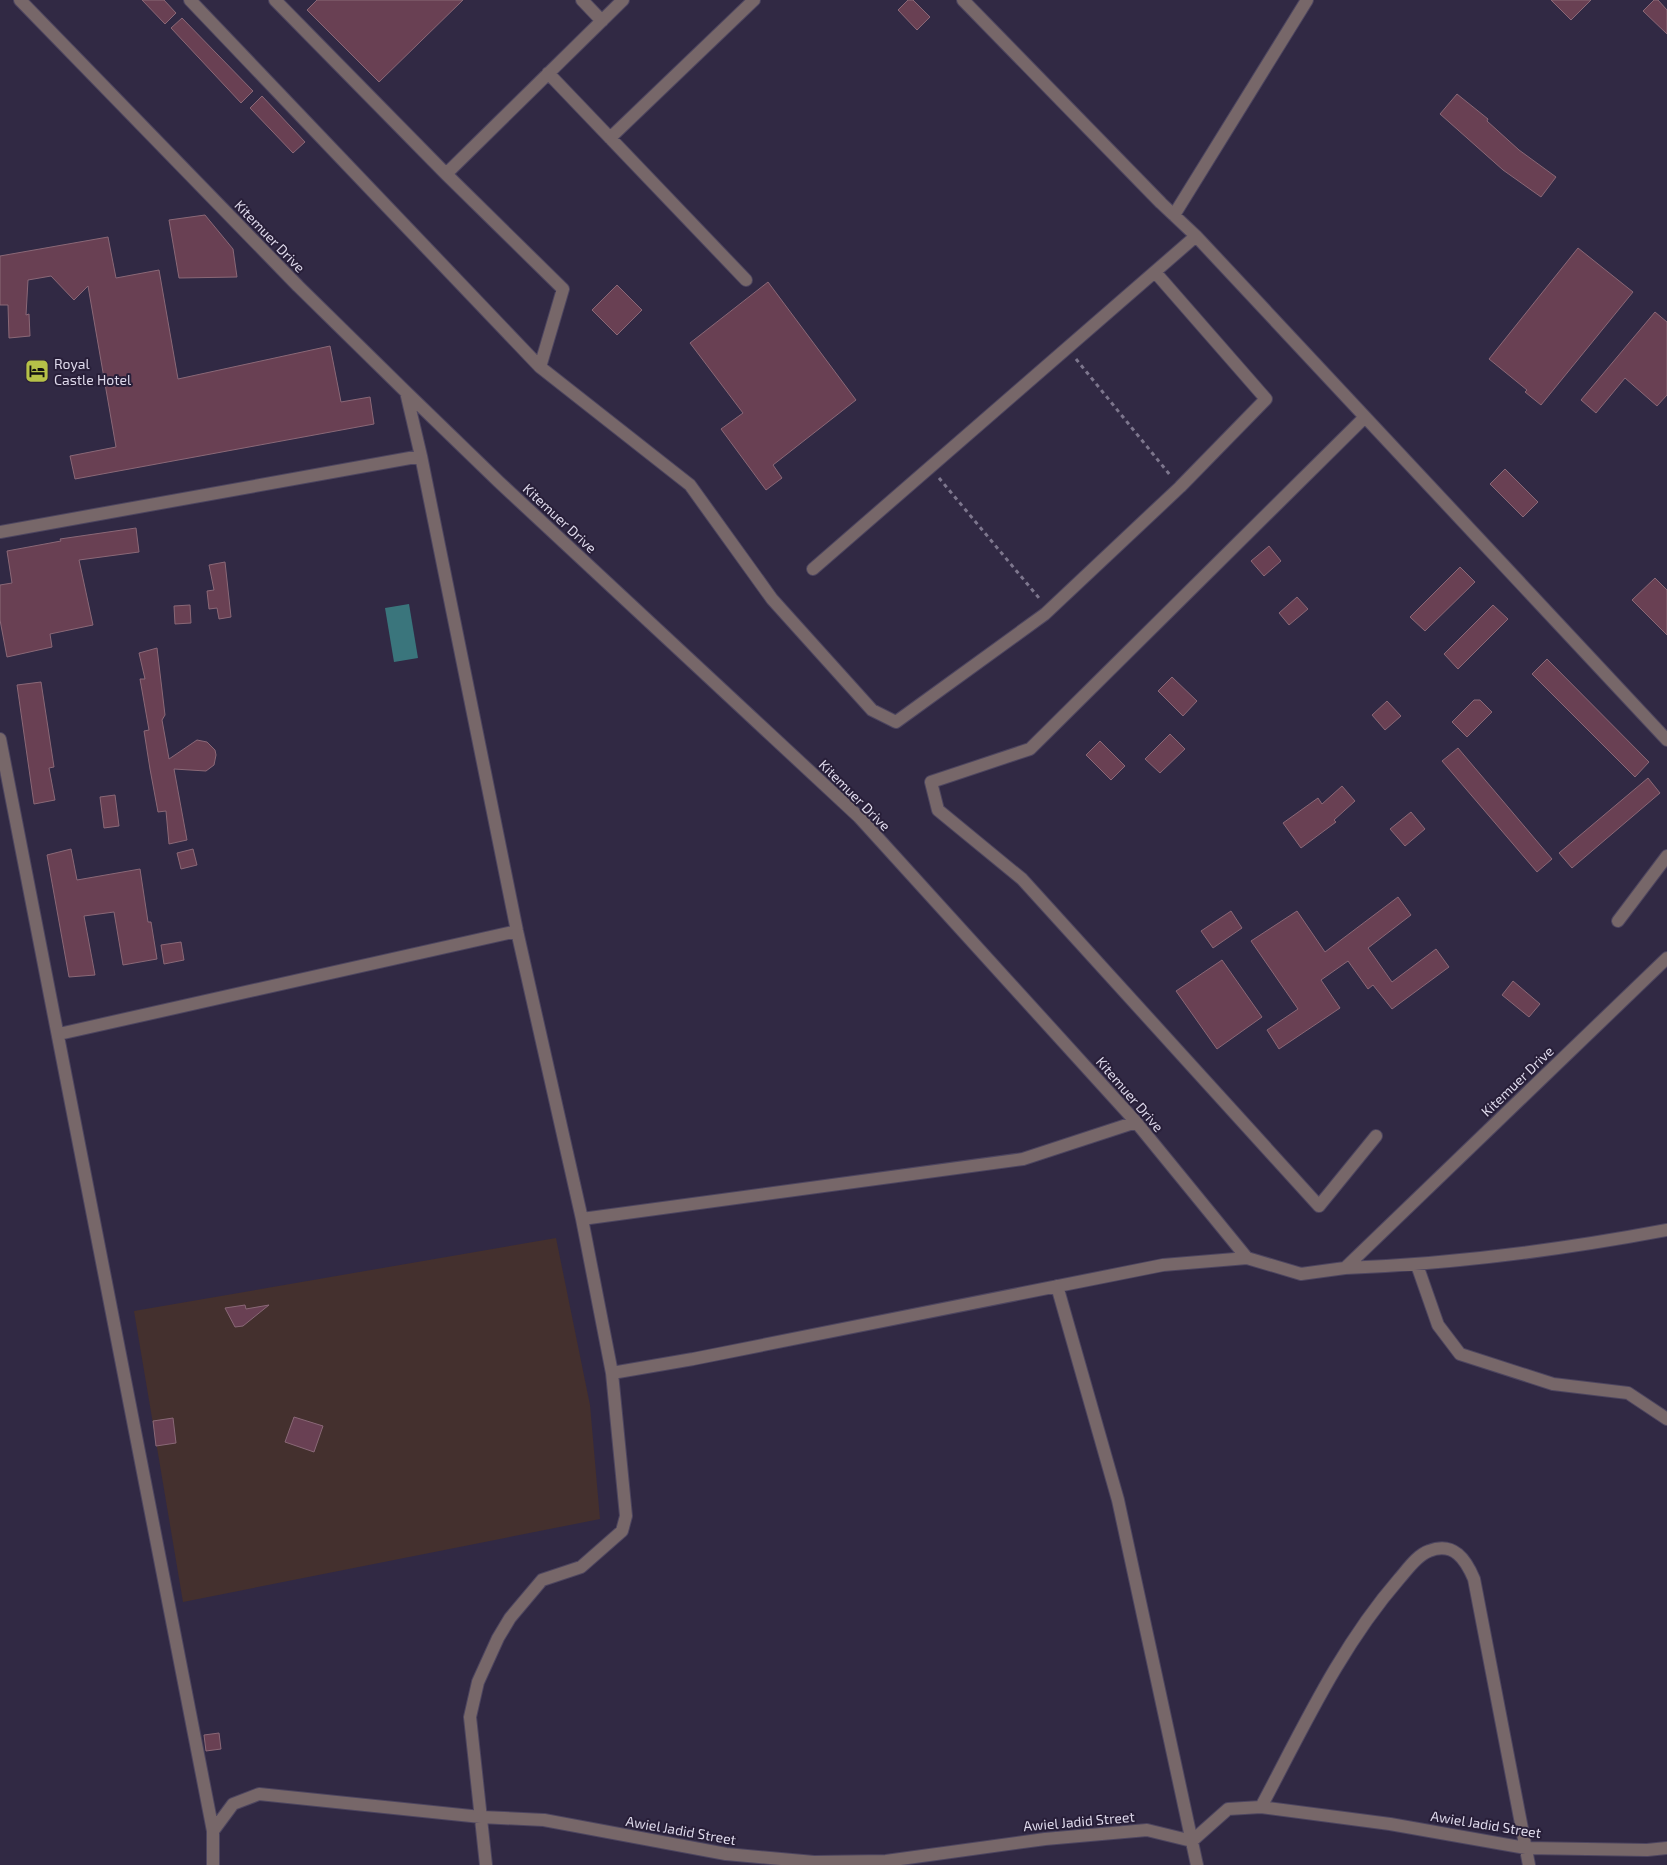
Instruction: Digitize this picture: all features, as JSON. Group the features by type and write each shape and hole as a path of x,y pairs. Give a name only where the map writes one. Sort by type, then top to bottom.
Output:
{"street":[{"name":"Kitemuer Drive","path":"20,0 298,286 406,392 859,817 1136,1122 1247,1258"},
{"path":"190,0 540,367 690,484 772,599 872,710 896,722 1049,610 1180,487 1266,399 1155,272"},
{"path":"276,0 446,174 563,289 540,367"},
{"path":"582,0 602,20"},
{"path":"446,174 623,0"},
{"path":"610,138 754,0"},
{"path":"963,0 1196,236 1667,740"},
{"path":"1174,215 1307,0"},
{"path":"548,73 746,280"},
{"path":"812,569 1196,236"},
{"path":"406,392 421,456 517,931 582,1219 612,1373 626,1516 624,1528 581,1567 542,1580 510,1618 498,1638 478,1682 470,1717 486,1865"},
{"path":"1365,417 1030,749 931,782 938,810 1022,879 1319,1206 1376,1136"},
{"path":"0,532 421,456"},
{"path":"0,739 213,1831 212,1865"},
{"path":"1618,920 1667,856"},
{"path":"59,1034 517,931"},
{"name":"Kitemuer Drive","path":"1345,1268 1667,958"},
{"path":"582,1219 1023,1159 1136,1122"},
{"path":"612,1373 768,1345 1163,1265 1247,1258 1301,1274 1345,1268 1417,1265 1601,1242 1667,1230"},
{"path":"1417,1265 1438,1325 1460,1354 1553,1384 1628,1394 1667,1419"},
{"path":"1057,1286 1118,1500 1196,1865"},
{"path":"1262,1807 1338,1662 1374,1608 1413,1564 1429,1551 1450,1549 1466,1559 1474,1579 1491,1679 1529,1865"},
{"name":"Awiel Jadid Street","path":"213,1831 233,1804 259,1794 481,1817 544,1820 726,1854 814,1862 886,1861 1045,1838 1147,1830 1192,1841 1228,1809 1262,1807 1390,1824 1526,1848 1647,1850 1667,1848"}],"path":[{"path":"1067,348 1180,487"},
{"path":"930,467 1049,610"}],"shaded area":[{"path":"409,604 418,658 394,662 385,608"},
{"path":"556,1238 590,1405 600,1519 183,1602 134,1311"}],"building":[{"path":"142,0 164,0 176,13 165,24"},
{"path":"317,0 463,0 379,82 307,10"},
{"path":"908,0 913,0 930,17 917,30 898,10"},
{"path":"1551,0 1591,0 1571,20"},
{"path":"1654,0 1658,0 1667,10 1667,34 1643,11"},
{"path":"182,18 253,91 241,103 171,28"},
{"path":"1457,94 1488,119 1487,121 1519,150 1556,177 1541,197 1503,170 1440,114"},
{"path":"262,96 305,142 293,153 250,108"},
{"path":"205,215 233,249 237,277 179,278 169,220"},
{"path":"108,237 116,278 159,270 178,379 330,346 341,402 370,397 374,424 75,479 70,456 116,447 88,286 74,300 51,276 28,280 26,315 29,314 30,336 9,338 8,305 0,305 0,256"},
{"path":"1578,248 1633,292 1541,405 1525,392 1527,390 1489,359"},
{"path":"768,282 856,400 773,465 782,478 766,490 721,429 743,413 690,343"},
{"path":"617,285 642,310 617,335 592,310"},
{"path":"1655,312 1667,322 1667,395 1657,406 1625,378 1596,413 1581,400"},
{"path":"1505,469 1538,502 1523,517 1490,484"},
{"path":"136,528 139,552 79,560 93,625 50,634 52,647 7,657 0,620 0,585 12,583 7,551 61,541 60,539"},
{"path":"1269,546 1281,561 1264,576 1251,561"},
{"path":"225,562 231,617 219,619 217,608 209,609 207,591 214,590 209,565"},
{"path":"1460,567 1475,582 1425,631 1410,617"},
{"path":"1655,578 1667,590 1667,635 1632,600"},
{"path":"1297,597 1308,609 1289,625 1279,613"},
{"path":"190,605 191,623 175,624 174,606"},
{"path":"1493,605 1508,619 1458,669 1444,654"},
{"path":"157,648 165,715 162,720 169,759 197,740 207,742 215,750 216,755 214,765 206,771 174,769 187,840 169,844 166,811 158,812 150,769 144,731 149,730 140,679 145,679 139,653"},
{"path":"1547,659 1649,762 1635,777 1532,674"},
{"path":"1172,677 1197,701 1183,716 1158,691"},
{"path":"41,682 54,767 49,768 55,800 34,804 17,685"},
{"path":"1474,700 1480,700 1492,712 1467,737 1452,722"},
{"path":"1387,701 1401,716 1385,730 1372,715"},
{"path":"1170,734 1185,749 1160,773 1145,759"},
{"path":"1100,741 1125,766 1111,780 1086,755"},
{"path":"1458,748 1552,859 1537,872 1442,761"},
{"path":"1648,778 1660,793 1572,868 1559,853"},
{"path":"1342,786 1355,801 1334,820 1336,822 1301,848 1283,823 1318,798 1322,804"},
{"path":"115,795 119,826 104,828 100,797"},
{"path":"1411,812 1425,829 1405,846 1390,829"},
{"path":"71,849 77,880 140,869 148,922 151,922 157,959 123,965 114,912 84,916 95,975 69,977 47,855"},
{"path":"193,849 197,865 181,869 177,853"},
{"path":"1398,897 1411,915 1368,948 1392,982 1436,949 1449,967 1392,1009 1373,985 1368,989 1348,961 1321,980 1340,1008 1279,1049 1267,1030 1298,1009 1251,941 1297,911 1325,952"},
{"path":"1231,911 1242,928 1213,948 1201,931"},
{"path":"181,942 184,960 164,964 161,945"},
{"path":"1222,960 1262,1017 1217,1049 1176,991"},
{"path":"1513,981 1540,1004 1529,1017 1502,995"},
{"path":"245,1305 246,1309 269,1305 243,1326 235,1327 225,1308"},
{"path":"294,1417 323,1426 314,1452 285,1442"},
{"path":"173,1418 176,1443 156,1446 153,1421"},
{"path":"219,1733 221,1749 206,1751 204,1735"}],"place":[{"name":"Royal Castle Hotel","path":"37,371"}]}
